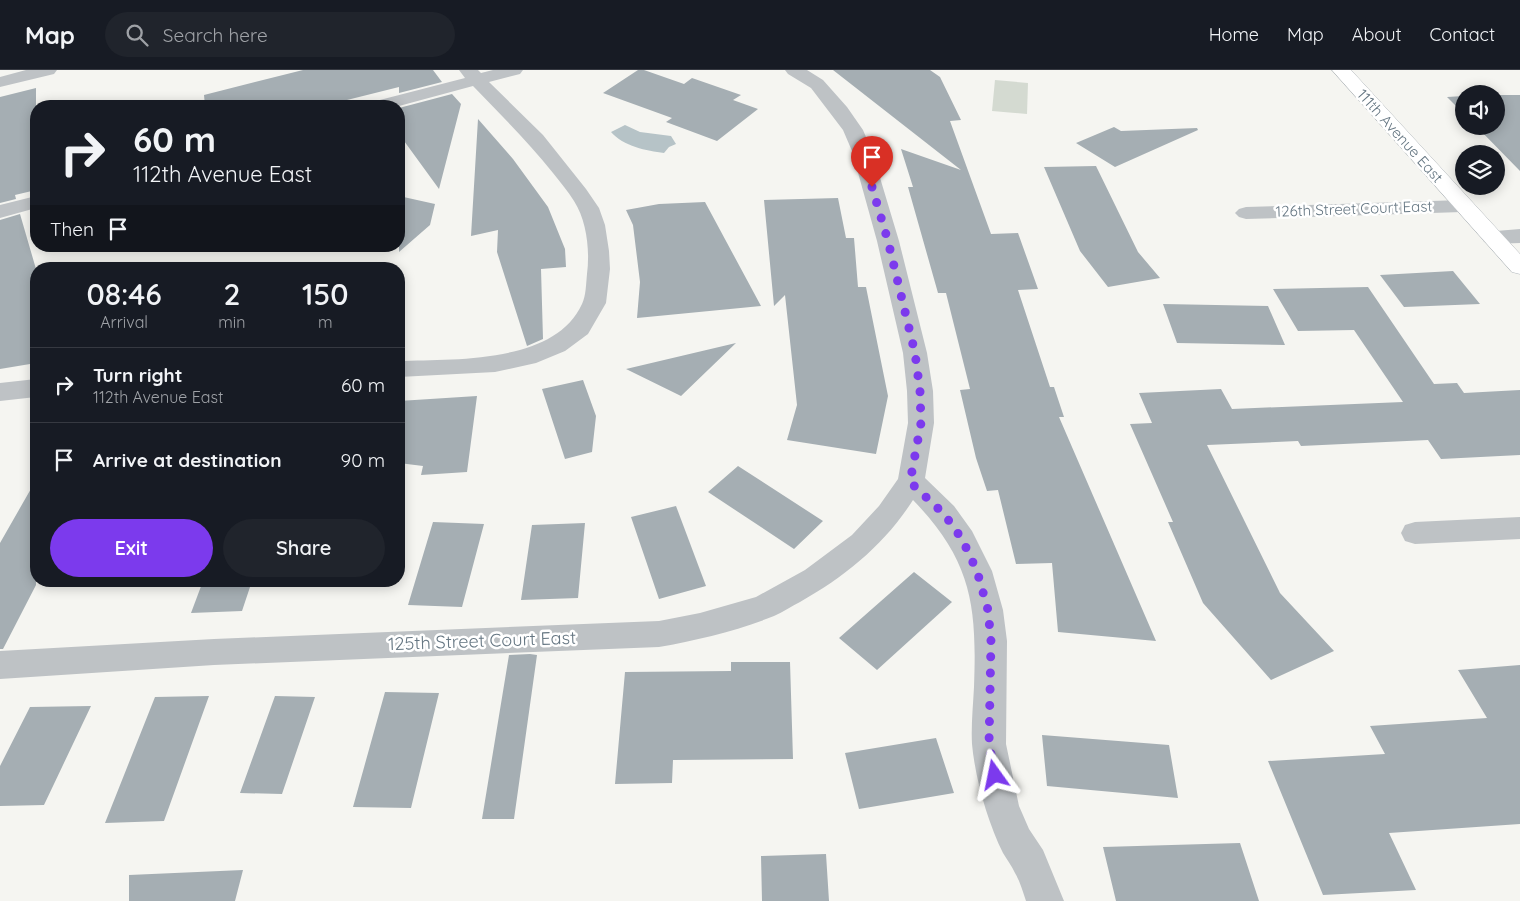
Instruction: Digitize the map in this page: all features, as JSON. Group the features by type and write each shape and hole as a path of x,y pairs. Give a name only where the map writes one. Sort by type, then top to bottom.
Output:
{"street":[{"path":"0,82 48,70"},
{"path":"397,100 472,75 514,70"},
{"path":"794,70 817,84 840,111 853,130 862,151 888,241 915,353 920,391 921,423 910,482 944,514 962,539 977,571 988,610 991,641 989,744 1000,797 1016,841 1030,864 1045,901"},
{"name":"111th Avenue East","path":"1341,70 1462,206 1520,267"},
{"path":"405,369 499,364 535,356 568,338 582,327 596,302 600,287 598,233 584,200 531,134 472,75"},
{"path":"0,212 30,204"},
{"name":"126th Street Court East","path":"1246,213 1462,206"},
{"path":"1492,237 1520,236"},
{"path":"0,392 30,389"},
{"name":"125th Street Court East","path":"0,665 214,652 659,634 684,630 764,607 815,579 862,543 889,514 910,482"},
{"path":"1415,533 1520,528"}],"shaded area":[{"path":"995,80 1028,83 1027,114 992,111"},
{"path":"625,125 640,132 671,136 676,144 669,147 664,153 636,147 622,141 611,132"}],"building":[{"path":"303,70 433,70 442,82 399,93 399,87 347,100 204,100 204,95"},
{"path":"638,70 644,70 684,84 692,78 741,95 733,100 758,109 717,141 666,122 672,118 603,93"},
{"path":"833,70 930,70 940,77 961,120 950,121 991,234 1018,233 1038,289 1018,290 1050,387 1054,387 1064,417 1059,417 1156,641 1058,632 1052,563 1016,564 998,490 987,491 976,458 960,390 970,389 946,293 938,293 908,187 913,187 901,149 961,170"},
{"path":"36,88 36,100 30,100 30,191 15,195 16,199 0,203 0,97"},
{"path":"452,94 461,104 439,189 405,142 405,106"},
{"path":"1505,95 1520,95 1520,171 1505,156 1505,145 1495,145 1485,135 1505,135"},
{"path":"1447,97 1455,97 1455,105"},
{"path":"478,119 513,159 548,207 565,249 566,267 541,269 543,339 527,346 497,252 498,230 471,236"},
{"path":"1114,127 1121,131 1197,128 1198,130 1115,167 1076,143"},
{"path":"1096,166 1138,252 1160,278 1108,287 1080,251 1044,167"},
{"path":"405,197 435,204 430,225 405,247"},
{"path":"838,198 846,238 854,238 858,287 866,287 888,396 876,454 787,440 797,405 785,295 774,306 764,200"},
{"path":"705,202 761,306 637,318 640,282 633,225 626,210 659,204"},
{"path":"20,214 34,262 30,262 30,364 0,369 0,220"},
{"path":"1453,271 1480,304 1404,307 1380,275"},
{"path":"1368,287 1434,384 1457,383 1464,393 1520,390 1520,455 1441,459 1428,440 1301,446 1298,441 1207,445 1280,593 1334,651 1271,680 1203,603 1168,522 1173,522 1130,424 1152,423 1139,393 1221,389 1232,409 1403,402 1354,330 1298,331 1273,289"},
{"path":"1163,304 1268,306 1285,345 1177,343"},
{"path":"736,343 681,396 626,369"},
{"path":"583,380 596,416 592,452 565,459 542,389"},
{"path":"477,396 467,472 421,475 423,466 405,464 405,401"},
{"path":"738,466 823,521 794,549 708,492"},
{"path":"30,490 30,587 35,587 3,649 0,649 0,543"},
{"path":"676,506 706,586 659,599 631,517"},
{"path":"433,522 484,524 462,607 408,605"},
{"path":"585,523 578,598 521,600 532,525"},
{"path":"914,572 952,602 877,670 839,638"},
{"path":"201,587 250,587 242,611 191,613"},
{"path":"509,655 537,655 514,819 482,819"},
{"path":"731,662 790,662 793,759 673,760 672,783 615,784 625,672 731,671"},
{"path":"1520,665 1520,824 1389,833 1416,890 1323,895 1268,761 1385,754 1370,726 1487,718 1458,670"},
{"path":"385,692 439,693 411,808 353,807"},
{"path":"209,696 164,821 105,823 155,697"},
{"path":"275,696 315,697 282,794 240,793"},
{"path":"91,706 44,805 0,806 0,766 30,707"},
{"path":"1042,735 1169,745 1178,798 1047,786"},
{"path":"936,738 954,793 859,809 845,753"},
{"path":"1240,843 1259,901 1116,901 1103,847"},
{"path":"826,854 829,901 762,901 761,856"},
{"path":"243,870 235,901 129,901 129,875"}],"route":[{"path":"872,187 888,241 915,353 920,391 921,423 910,482 944,514 962,539 977,571 988,610 991,641 989,744 995,775"}]}
